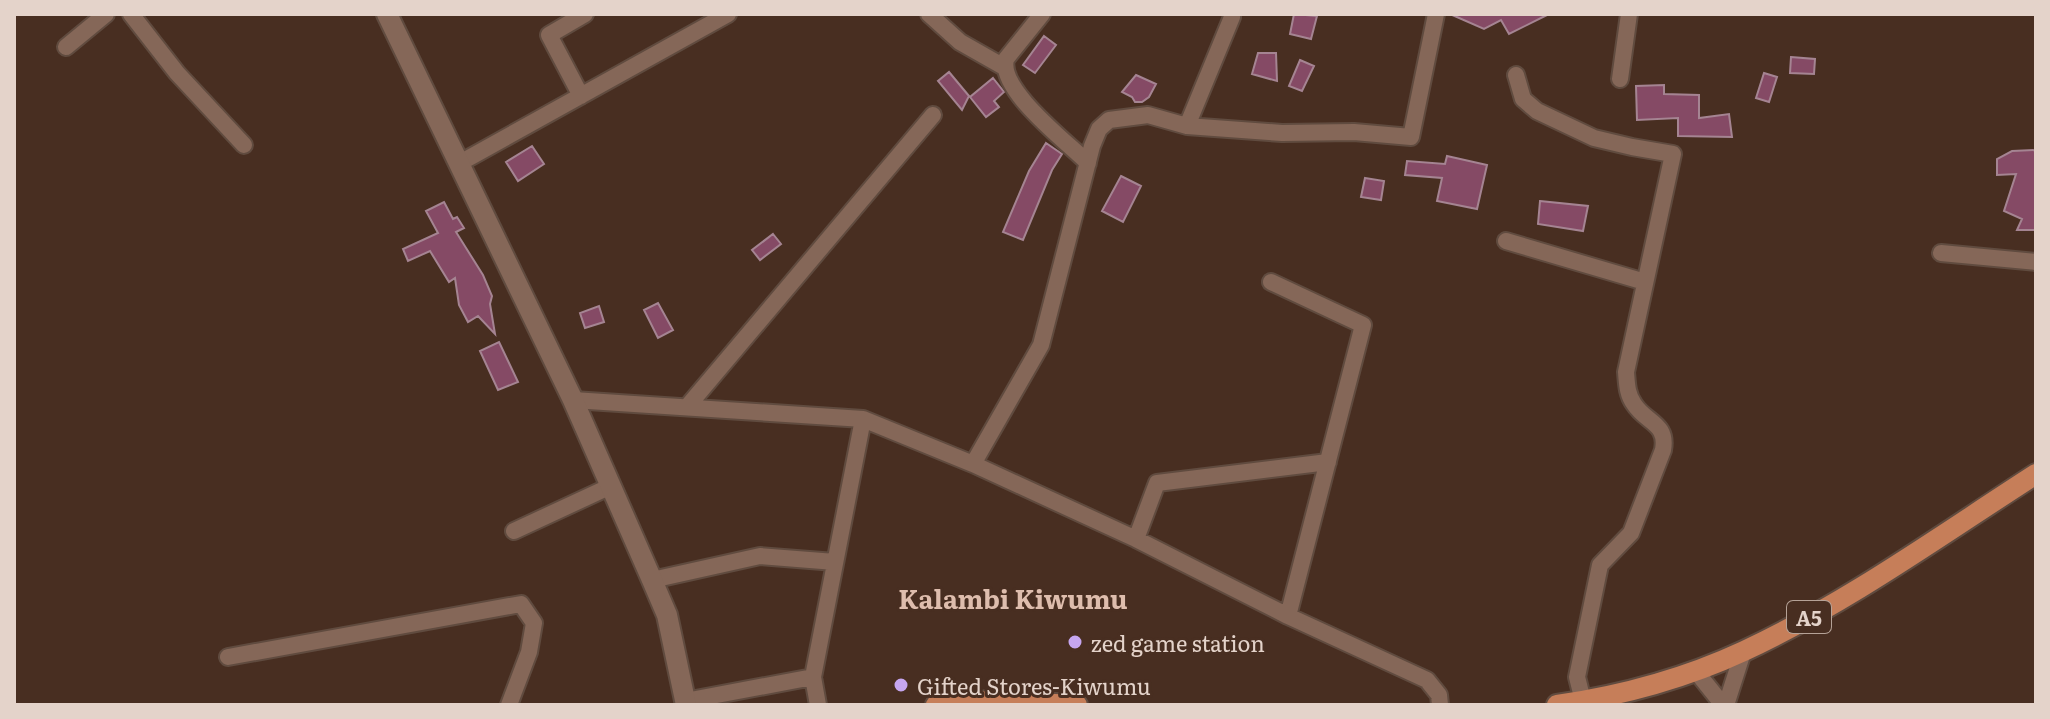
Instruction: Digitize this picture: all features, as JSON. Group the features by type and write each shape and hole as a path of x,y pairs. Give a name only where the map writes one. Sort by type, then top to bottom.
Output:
{"main road":[{"name":"A5","path":"1557,705 1583,701 1695,670 1743,652 1829,605 2036,474"},
{"path":"936,705 1077,705"}],"street":[{"path":"66,47 106,14"},
{"path":"131,14 177,73 244,145"},
{"path":"387,14 573,400 652,580 667,615 686,703 813,677"},
{"path":"581,96 549,35 585,14"},
{"path":"458,164 728,14"},
{"path":"929,14 960,42 1004,67 1015,92 1088,163"},
{"path":"1004,67 1006,59 1042,14"},
{"path":"973,464 1041,345 1099,129 1109,120 1148,115 1187,126 1411,137 1436,14"},
{"path":"1620,79 1629,14"},
{"path":"1187,126 1232,17"},
{"path":"1516,75 1523,99 1537,111 1594,138 1673,154 1626,372 1627,388 1637,409 1663,432 1665,439 1631,533 1600,565 1577,677 1583,701"},
{"path":"687,407 933,115"},
{"path":"1506,241 1645,282"},
{"path":"1941,253 2036,262"},
{"path":"1271,282 1363,325 1288,616"},
{"path":"573,400 863,419 973,464 1136,539 1288,616 1427,680 1439,695 1440,705"},
{"path":"818,705 813,677 863,419"},
{"path":"1136,539 1157,483 1328,462"},
{"path":"514,531 611,486"},
{"path":"652,580 760,556 835,562"},
{"path":"228,657 521,604 534,623 529,652 509,705"},
{"path":"1724,705 1743,652"},
{"path":"1695,670 1724,705"}],"building":[{"path":"1294,14 1317,16 1311,39 1290,34"},
{"path":"1450,14 1549,14 1509,34 1501,20 1484,29"},
{"path":"1044,36 1056,45 1035,73 1023,65"},
{"path":"1258,53 1276,53 1277,81 1252,74"},
{"path":"1791,57 1815,59 1814,74 1790,73"},
{"path":"1300,60 1314,66 1302,91 1289,86"},
{"path":"949,72 969,96 962,110 938,81"},
{"path":"1764,73 1777,77 1769,102 1756,98"},
{"path":"1136,75 1156,84 1149,97 1142,102 1135,102 1122,92"},
{"path":"993,78 1004,92 994,101 999,107 986,117 970,97"},
{"path":"1664,85 1664,94 1699,95 1699,118 1729,114 1732,137 1678,136 1678,118 1637,120 1636,86"},
{"path":"1046,143 1062,154 1052,170 1023,240 1003,232 1029,171"},
{"path":"532,146 544,164 518,181 506,162"},
{"path":"2036,150 2036,230 2017,230 2022,219 2004,211 2016,174 1997,175 1997,159 2012,151"},
{"path":"1447,156 1487,165 1477,209 1437,201 1442,178 1405,175 1407,161 1445,164"},
{"path":"1121,176 1141,186 1123,222 1102,211"},
{"path":"1365,178 1384,181 1381,200 1361,197"},
{"path":"1540,201 1588,206 1583,231 1538,224"},
{"path":"444,202 453,219 457,217 464,228 456,232 483,275 492,296 490,304 495,334 478,316 468,322 459,305 455,278 449,282 430,251 408,261 403,249 438,233 426,211"},
{"path":"773,234 781,244 760,260 752,250"},
{"path":"658,303 673,330 658,338 644,310"},
{"path":"599,306 604,322 585,328 580,313"},
{"path":"499,342 518,382 498,390 480,351"}],"place":[{"name":"zed game station","path":"1075,642"},
{"name":"Gifted Stores-Kiwumu","path":"901,685"}],"district":[{"name":"Kalambi Kiwumu","path":"1013,597"}]}
